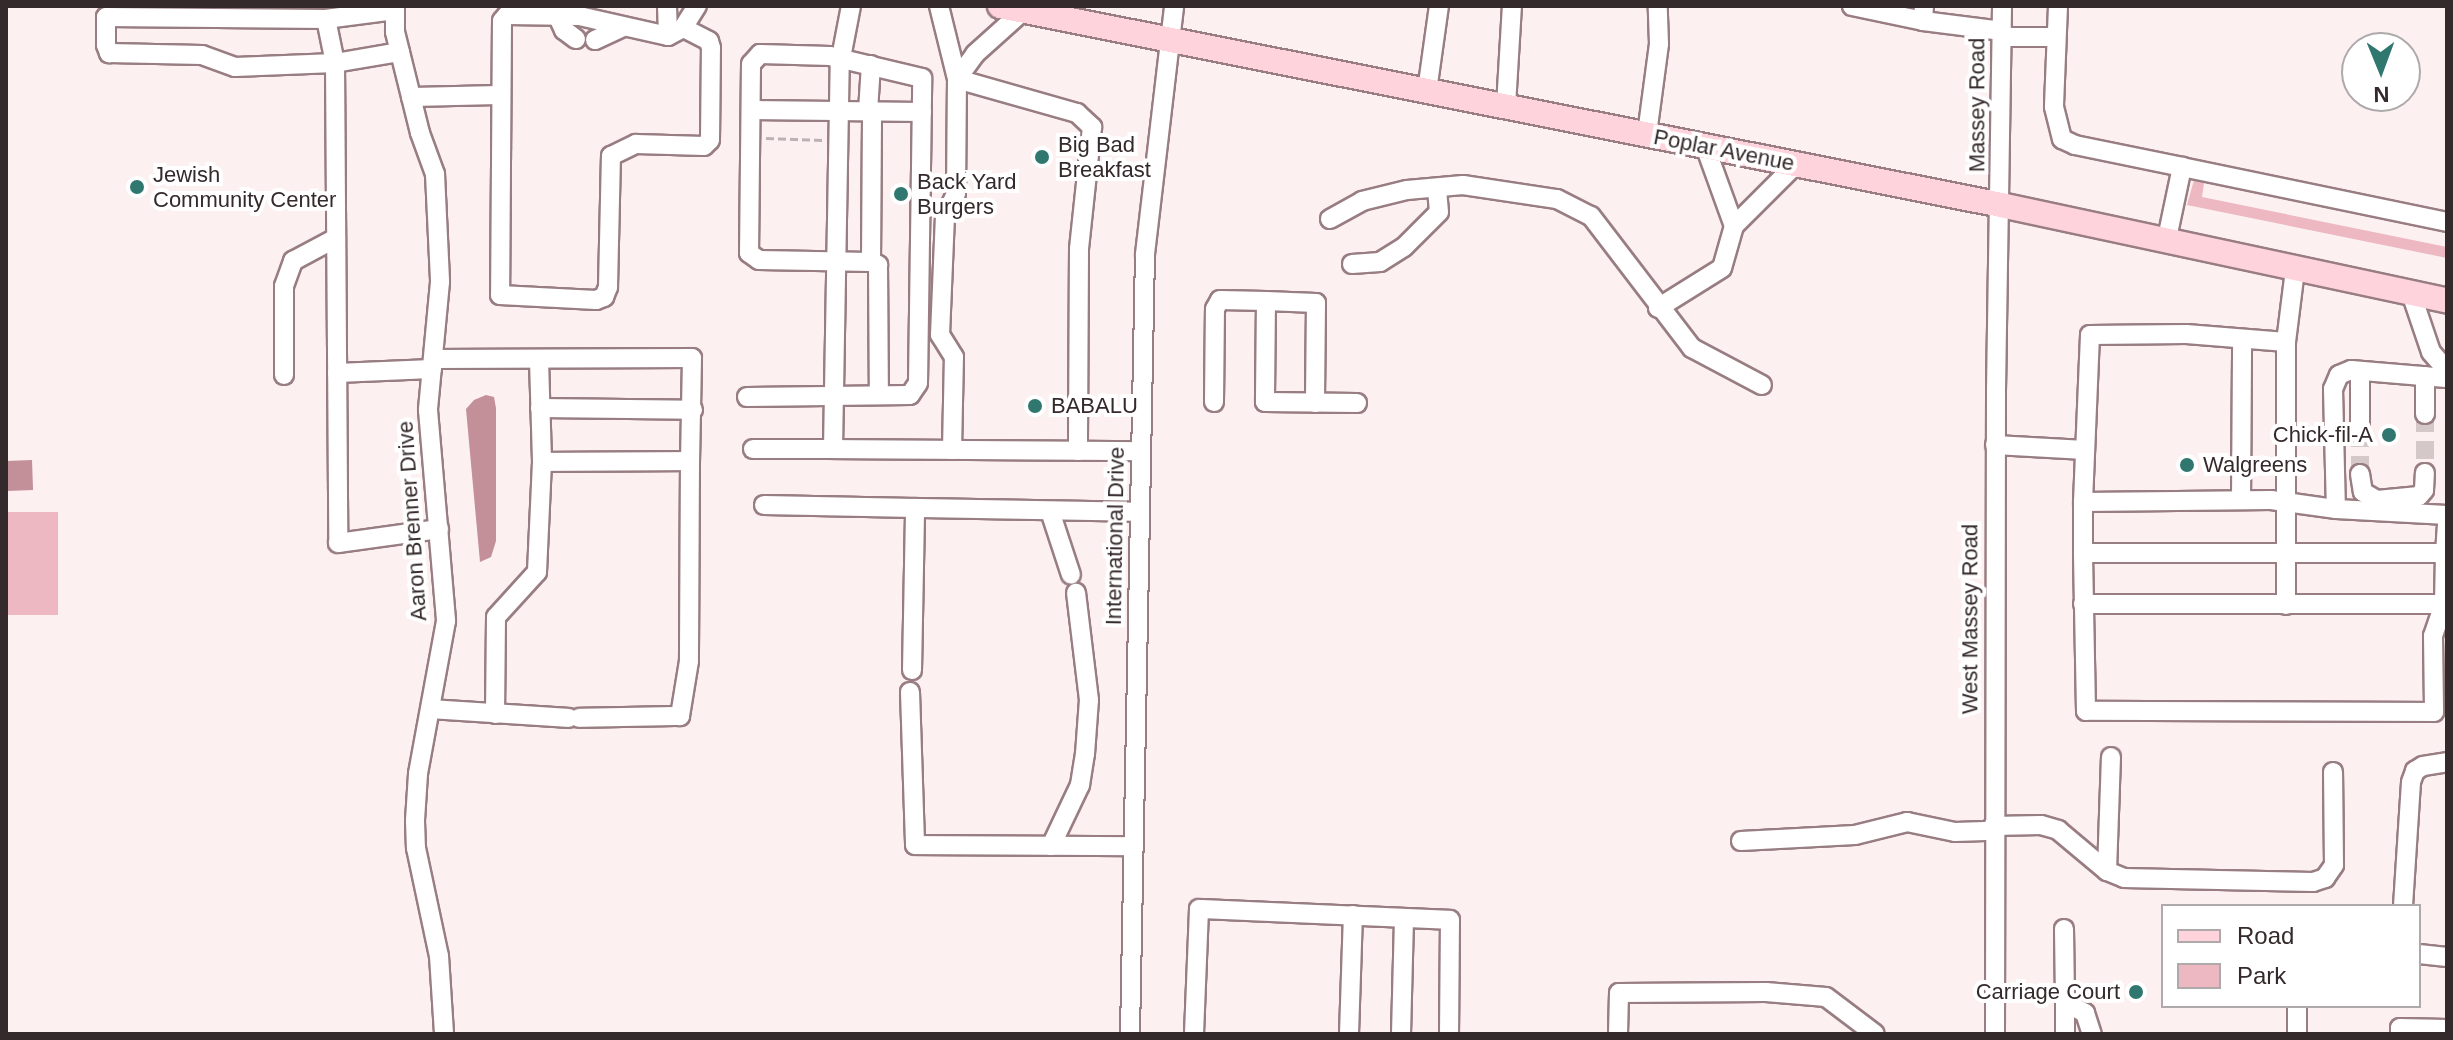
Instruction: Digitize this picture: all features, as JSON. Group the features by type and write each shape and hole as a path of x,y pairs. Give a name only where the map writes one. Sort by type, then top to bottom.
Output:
{"main road":[{"name":"Poplar Avenue","path":"1011,8 2001,205 2166,243 2447,301"}],"street":[{"path":"667,6 676,32"},
{"path":"676,32 697,6"},
{"path":"833,449 841,58 851,6"},
{"path":"939,6 957,79 956,193 945,217 940,335 954,357 952,450"},
{"name":"International Drive","path":"1130,1034 1145,254 1174,6"},
{"path":"1427,91 1439,6"},
{"path":"1506,106 1512,6"},
{"path":"1647,134 1659,44 1658,6"},
{"name":"Massey Road","path":"2001,205 2002,6"},
{"path":"2058,6 2054,107 2062,139 2075,145 2447,222"},
{"path":"1863,7 1924,14 2002,34 2056,37"},
{"path":"395,8 326,19 106,17 106,45 109,53 202,55 235,67 335,63 400,52"},
{"name":"Aaron Brenner Drive","path":"395,8 400,52 435,174 440,282 428,410 446,621 418,774 415,821 416,848 439,956 444,1034"},
{"path":"957,79 1011,8"},
{"path":"507,15 579,16 621,28 676,32 709,41 710,140 704,146 636,144 611,156 608,287 604,297 581,300 500,295 502,21 507,15"},
{"path":"557,15 564,30 586,39 621,28"},
{"path":"326,19 335,63 338,543 439,529"},
{"path":"747,397 910,395 918,383 921,76 841,58 760,54 751,64 749,253 753,258 871,262"},
{"path":"871,65 871,262 880,272 879,395"},
{"path":"957,79 1077,113 1092,127 1079,249 1078,451"},
{"path":"411,97 500,95"},
{"path":"751,110 922,112"},
{"path":"1705,146 1734,226"},
{"path":"1658,308 1722,268 1734,226 1796,164"},
{"path":"2166,243 2182,167"},
{"path":"1330,219 1362,201 1407,190 1463,185 1523,191 1557,199 1591,216 1614,243 1658,308 1692,348 1762,385"},
{"path":"1352,264 1380,262 1404,247 1439,212 1437,188"},
{"name":"West Massey Road","path":"1995,1034 1995,445 2001,205"},
{"path":"284,375 284,286 293,261 336,238"},
{"path":"2286,605 2286,342 2287,312 2295,270"},
{"path":"2411,293 2431,352 2446,370 2447,386"},
{"path":"1214,402 1217,301 1266,301 1316,303 1315,403"},
{"path":"1266,301 1265,402 1357,403"},
{"path":"2286,342 2186,334 2090,335 2083,502 2086,711 2434,712 2433,636 2444,604 2447,525"},
{"path":"2241,500 2242,339"},
{"path":"337,373 432,364 692,358 689,661 680,716 574,718 431,709"},
{"path":"495,714 496,617 537,572 542,462 539,360"},
{"path":"2336,509 2333,389 2339,375 2360,371 2425,376 2446,370"},
{"path":"2360,371 2360,429"},
{"path":"2425,376 2425,414"},
{"path":"540,408 693,410"},
{"path":"1995,445 2085,450"},
{"path":"753,449 1141,451"},
{"path":"542,462 690,461"},
{"path":"2360,474 2363,492 2377,500 2419,496 2424,490 2425,473"},
{"path":"2083,502 2241,500 2447,515"},
{"path":"764,505 1140,512"},
{"path":"912,670 915,508"},
{"path":"1050,511 1073,584 1089,700 1080,785 1051,846"},
{"path":"2083,553 2445,553"},
{"path":"2083,604 2444,604"},
{"path":"910,692 915,845 1133,846"},
{"path":"2107,871 2111,757"},
{"path":"2403,904 2411,782 2415,771 2423,766 2447,762"},
{"path":"1741,841 1845,836 1907,822 1955,832 2041,825 2058,830 2107,871 2124,878 2313,882 2325,878 2334,865 2333,772"},
{"path":"1194,1034 1199,909 1450,920 1449,1034"},
{"path":"1349,1034 1353,915"},
{"path":"1401,1034 1404,918"},
{"path":"2064,929 2065,1034"},
{"path":"2421,954 2447,957"},
{"path":"1618,1034 1619,993 1766,992 1826,997 1875,1034"},
{"path":"2065,1002 2085,1013 2092,1034"},
{"path":"2297,1008 2297,1034"},
{"path":"2400,1034 2400,1028 2447,1029"}],"path":[{"path":"751,138 825,140 825,154"}],"green space":[{"path":"2194,180 2204,183 2202,197 2447,247 2447,258 2187,205"},
{"path":"6,512 58,512 58,615 6,615"}],"shaded area":[{"path":"486,395 494,397 496,408 496,541 491,557 480,562 466,409 474,400"},
{"path":"32,460 33,490 7,491 6,461"}],"tunnel":[{"path":"2425,414 2425,473"},
{"path":"2360,429 2360,474"}],"place":[{"name":"Big Bad Breakfast","path":"1042,157"},
{"name":"Jewish Community Center","path":"137,187"},
{"name":"Back Yard Burgers","path":"901,194"},
{"name":"BABALU","path":"1035,406"},
{"name":"Chick-fil-A","path":"2389,435"},
{"name":"Walgreens","path":"2187,465"},
{"name":"Carriage Court","path":"2136,992"}]}
